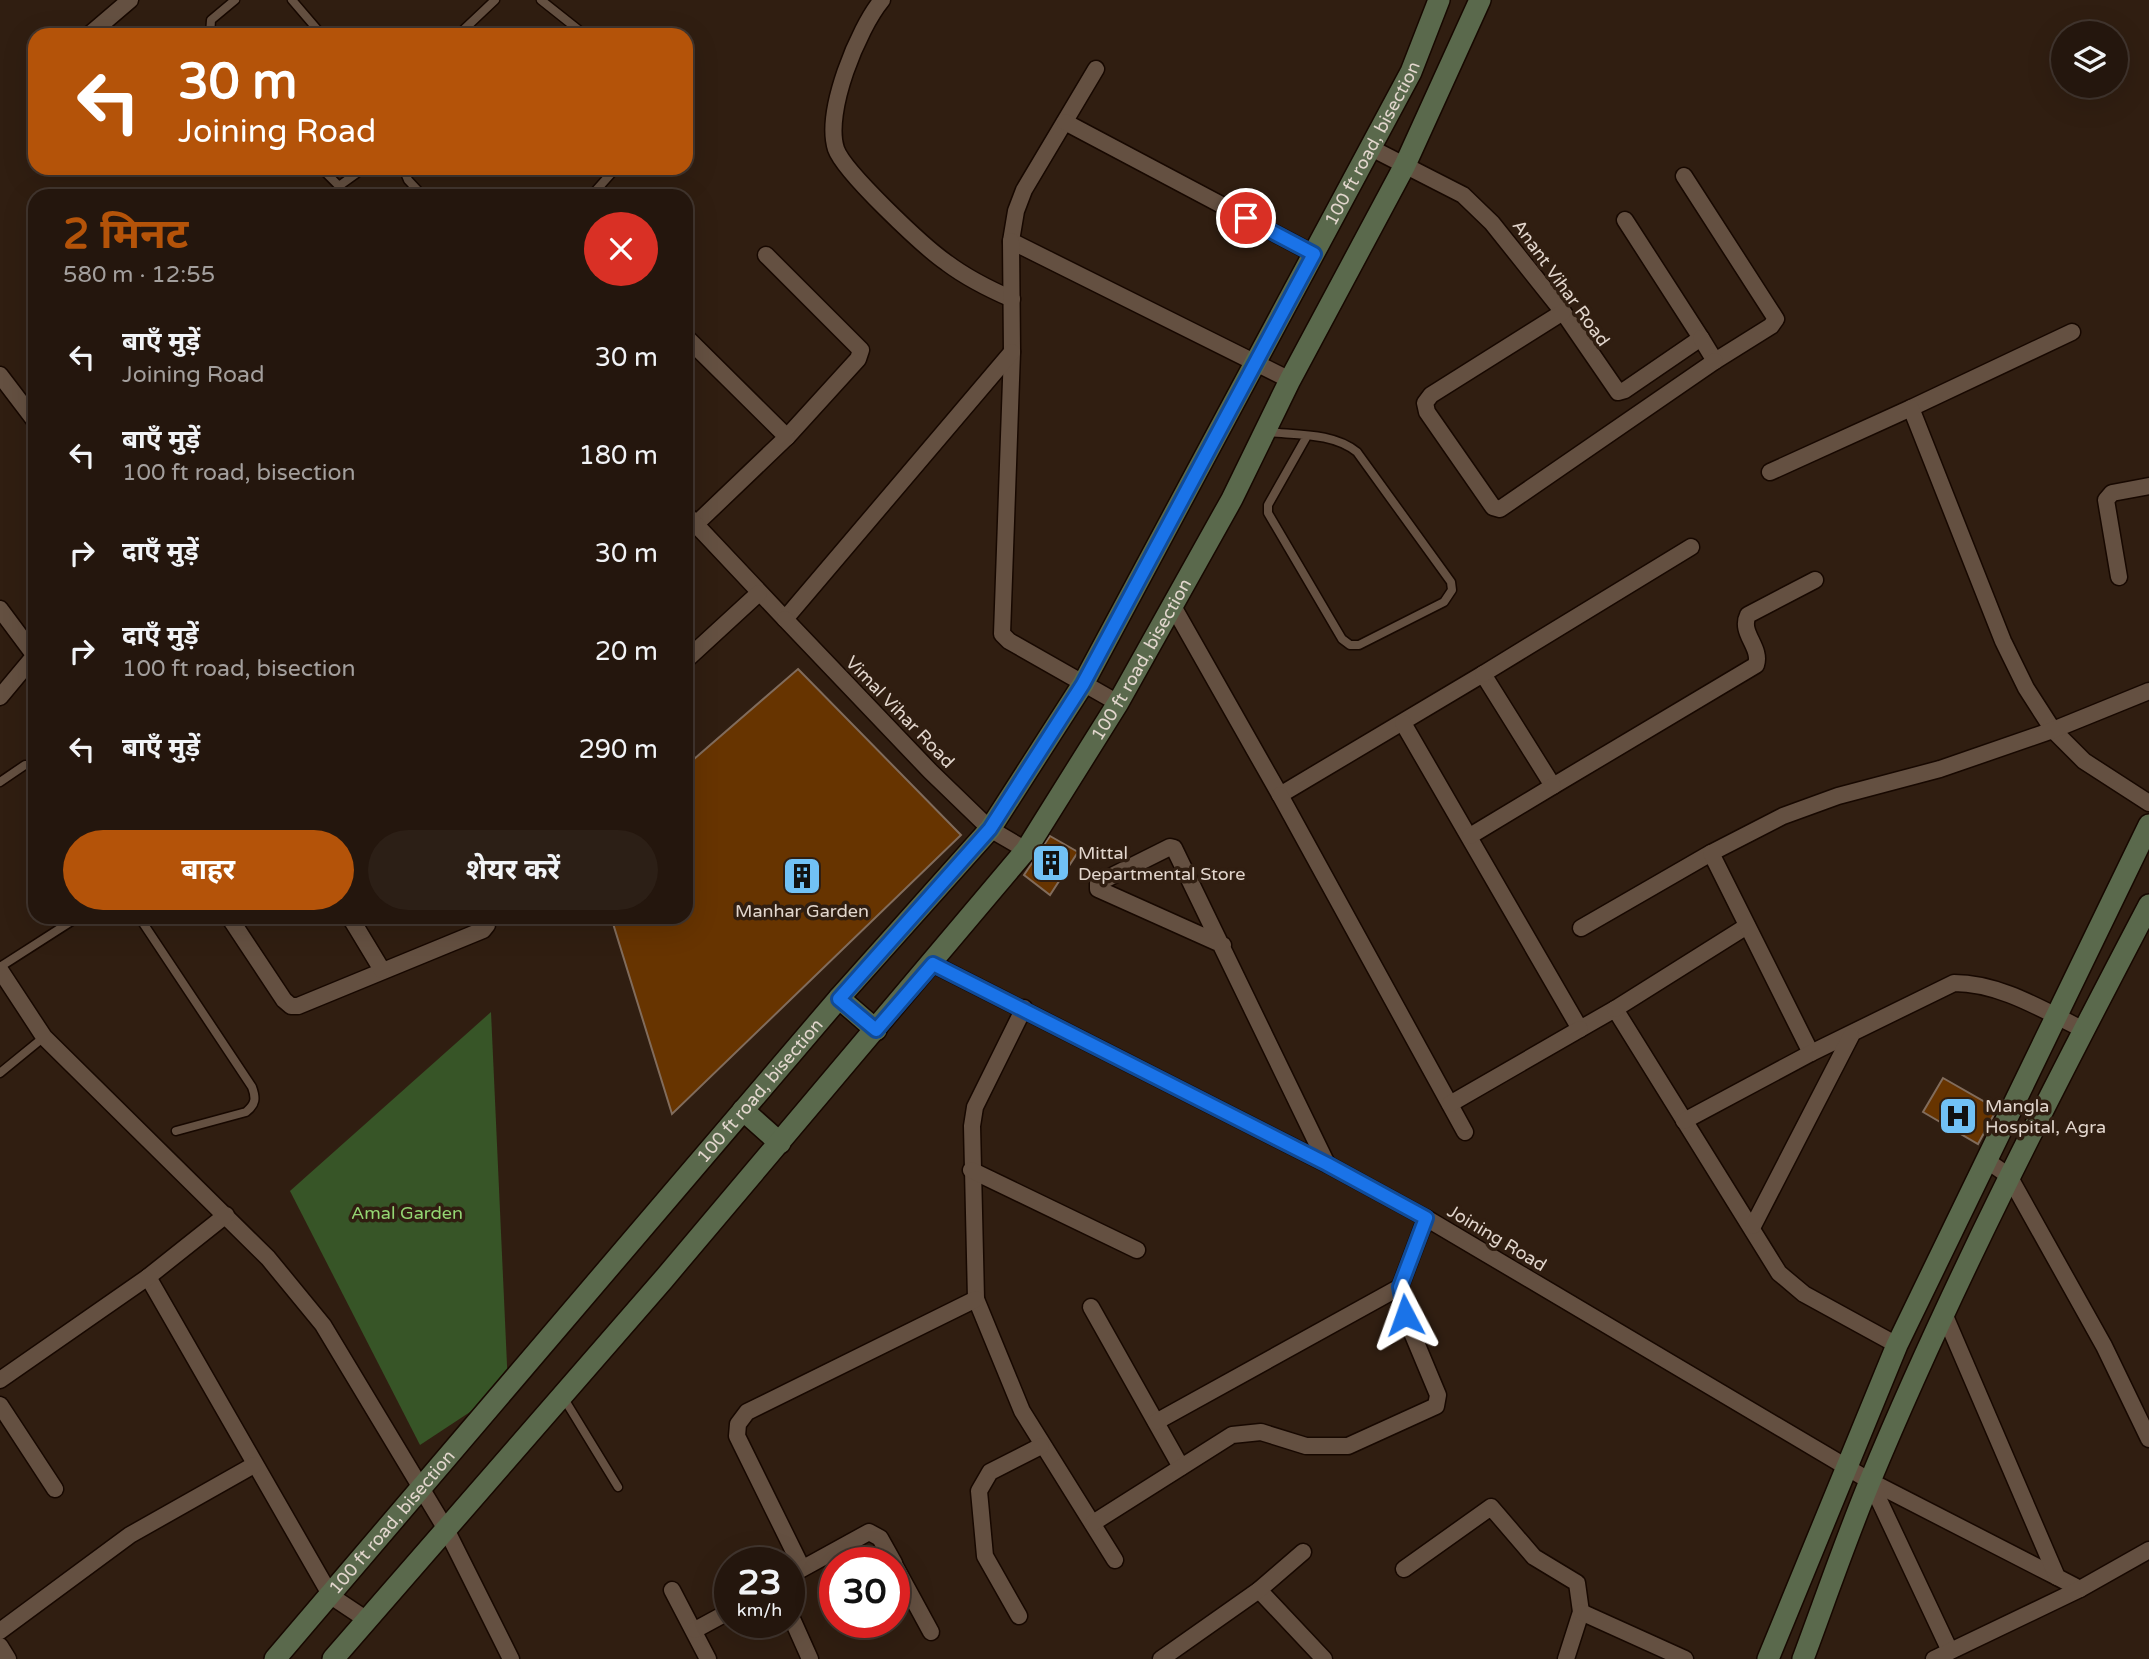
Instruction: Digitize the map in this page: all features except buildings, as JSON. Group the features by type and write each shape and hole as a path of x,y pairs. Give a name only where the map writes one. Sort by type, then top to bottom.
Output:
{"street":[{"path":"105,28 130,0"},
{"path":"882,0 857,37 847,65 833,130 835,147 853,174 945,262 983,286 1012,299"},
{"name":"100 ft road, bisection","path":"275,1659 421,1491 743,1110 990,829 1083,684 1411,72 1439,0"},
{"name":"100 ft road, bisection","path":"333,1659 447,1531 780,1143 1026,850 1174,608 1290,380 1405,165 1480,0"},
{"path":"1096,69 1024,190 1016,211 1012,241 1012,352 1002,634 1118,703"},
{"path":"1065,122 1314,254"},
{"name":"Anant Vihar Road","path":"1371,148 1463,195 1492,223 1563,312 1618,392 1625,390 1701,338"},
{"path":"1563,312 1432,395 1425,403 1427,412 1493,507 1500,509 1715,360 1771,327 1776,319 1684,176"},
{"path":"1625,220 1715,360"},
{"path":"1012,241 1290,380"},
{"path":"693,517 787,437 858,359 860,350 766,255"},
{"path":"1770,471 2072,332"},
{"path":"693,344 787,437"},
{"path":"785,619 1012,352"},
{"path":"0,375 28,412"},
{"path":"1911,408 2003,641 2026,688 2053,730 2084,761 2149,803"},
{"path":"2119,578 2106,500 2112,494 2149,486"},
{"name":"Vimal Vihar Road","path":"693,521 930,771 990,829 1026,850"},
{"path":"1280,795 1691,547"},
{"path":"1470,836 1756,665 1757,656 1745,627 1748,615 1815,580"},
{"path":"693,654 759,593"},
{"path":"1174,608 1465,1132"},
{"path":"0,609 28,646"},
{"path":"0,697 28,663"},
{"path":"1483,674 1553,786"},
{"path":"1581,928 1711,853 1783,816 1838,796 1940,769 2053,730 2149,691"},
{"path":"1403,723 1580,1028"},
{"path":"1768,1659 1897,1345 2149,825"},
{"path":"1223,945 1098,889 1098,883 1172,847 1223,945 1327,1164"},
{"path":"1711,853 1811,1053"},
{"path":"1803,1659 1870,1482 1945,1315 2009,1176 2149,905"},
{"path":"234,924 291,1006 298,1006 483,930 487,924"},
{"path":"354,924 382,970"},
{"path":"1450,1104 1615,1009 1747,926"},
{"name":"Joining Road","path":"933,964 1327,1164 1426,1218 1870,1482 2080,1589"},
{"path":"0,968 44,1037 268,1258 323,1325 447,1531 511,1659"},
{"path":"1684,1121 1811,1053 1851,1036 1954,983 1974,983 1994,988 2084,1030"},
{"path":"839,999 876,1030"},
{"path":"1024,1008 975,1107 971,1170 976,1299 1022,1411 1041,1446 1115,1560"},
{"path":"1615,1009 1753,1226 1768,1259 1804,1294 1897,1345"},
{"path":"1753,1226 1851,1036"},
{"path":"743,1110 780,1143"},
{"path":"1986,1160 2009,1176 2104,1346 2149,1439"},
{"path":"971,1170 1137,1250"},
{"path":"0,1380 148,1277 226,1215"},
{"path":"1093,1523 1232,1435 1261,1432 1306,1446 1349,1446 1431,1411 1436,1406 1438,1395 1405,1315 1400,1287 1426,1218"},
{"path":"148,1277 331,1596 368,1620"},
{"path":"1156,1422 1400,1287"},
{"path":"785,1547 737,1436 738,1424 747,1412 976,1299"},
{"path":"1091,1307 1181,1467"},
{"path":"1945,1315 2057,1577"},
{"path":"0,1405 55,1489"},
{"path":"1019,1616 985,1556 979,1491 990,1472 1041,1446"},
{"path":"0,1631 130,1535 254,1465"},
{"path":"1870,1482 1950,1651"},
{"path":"1404,1569 1491,1507 1534,1557 1577,1583 1581,1612 1566,1659"},
{"path":"842,1547 869,1532 880,1538 885,1547"},
{"path":"1934,1659 2080,1589 2149,1550"},
{"path":"1161,1659 1259,1590 1303,1552"},
{"path":"672,1590 708,1659"},
{"path":"1259,1590 1324,1659"},
{"path":"910,1593 931,1632"},
{"path":"1581,1612 1685,1659"},
{"path":"695,1630 714,1620"},
{"path":"801,1638 810,1659"},
{"path":"0,1646 8,1659"}],"lane":[{"path":"210,28 211,20 235,0"},
{"path":"292,0 316,28"},
{"path":"465,28 495,0"},
{"path":"547,2 577,28"},
{"path":"328,175 339,186 354,175"},
{"path":"406,175 416,189"},
{"path":"598,189 610,175"},
{"path":"1265,431 1336,439 1357,452 1451,582 1452,590 1444,602 1359,645 1350,645 1342,639 1268,513 1268,505 1307,436"},
{"path":"0,782 28,765"},
{"path":"0,968 67,924"},
{"path":"144,924 256,1097 253,1106 246,1112 176,1131"},
{"path":"0,1073 44,1037"},
{"path":"562,1395 618,1487"}],"green space":[{"name":"Amal Garden","path":"491,1012 508,1387 420,1445 290,1191"}],"place":[{"name":"Mittal Departmental Store","path":"1051,863"},
{"name":"Manhar Garden","path":"802,876"},
{"name":"Mangla Hospital, Agra","path":"1958,1116"}],"route":[{"path":"1246,218 1314,254 1083,684 990,829 839,999 876,1030 933,964 1327,1164 1426,1218 1400,1287 1405,1315"}]}
